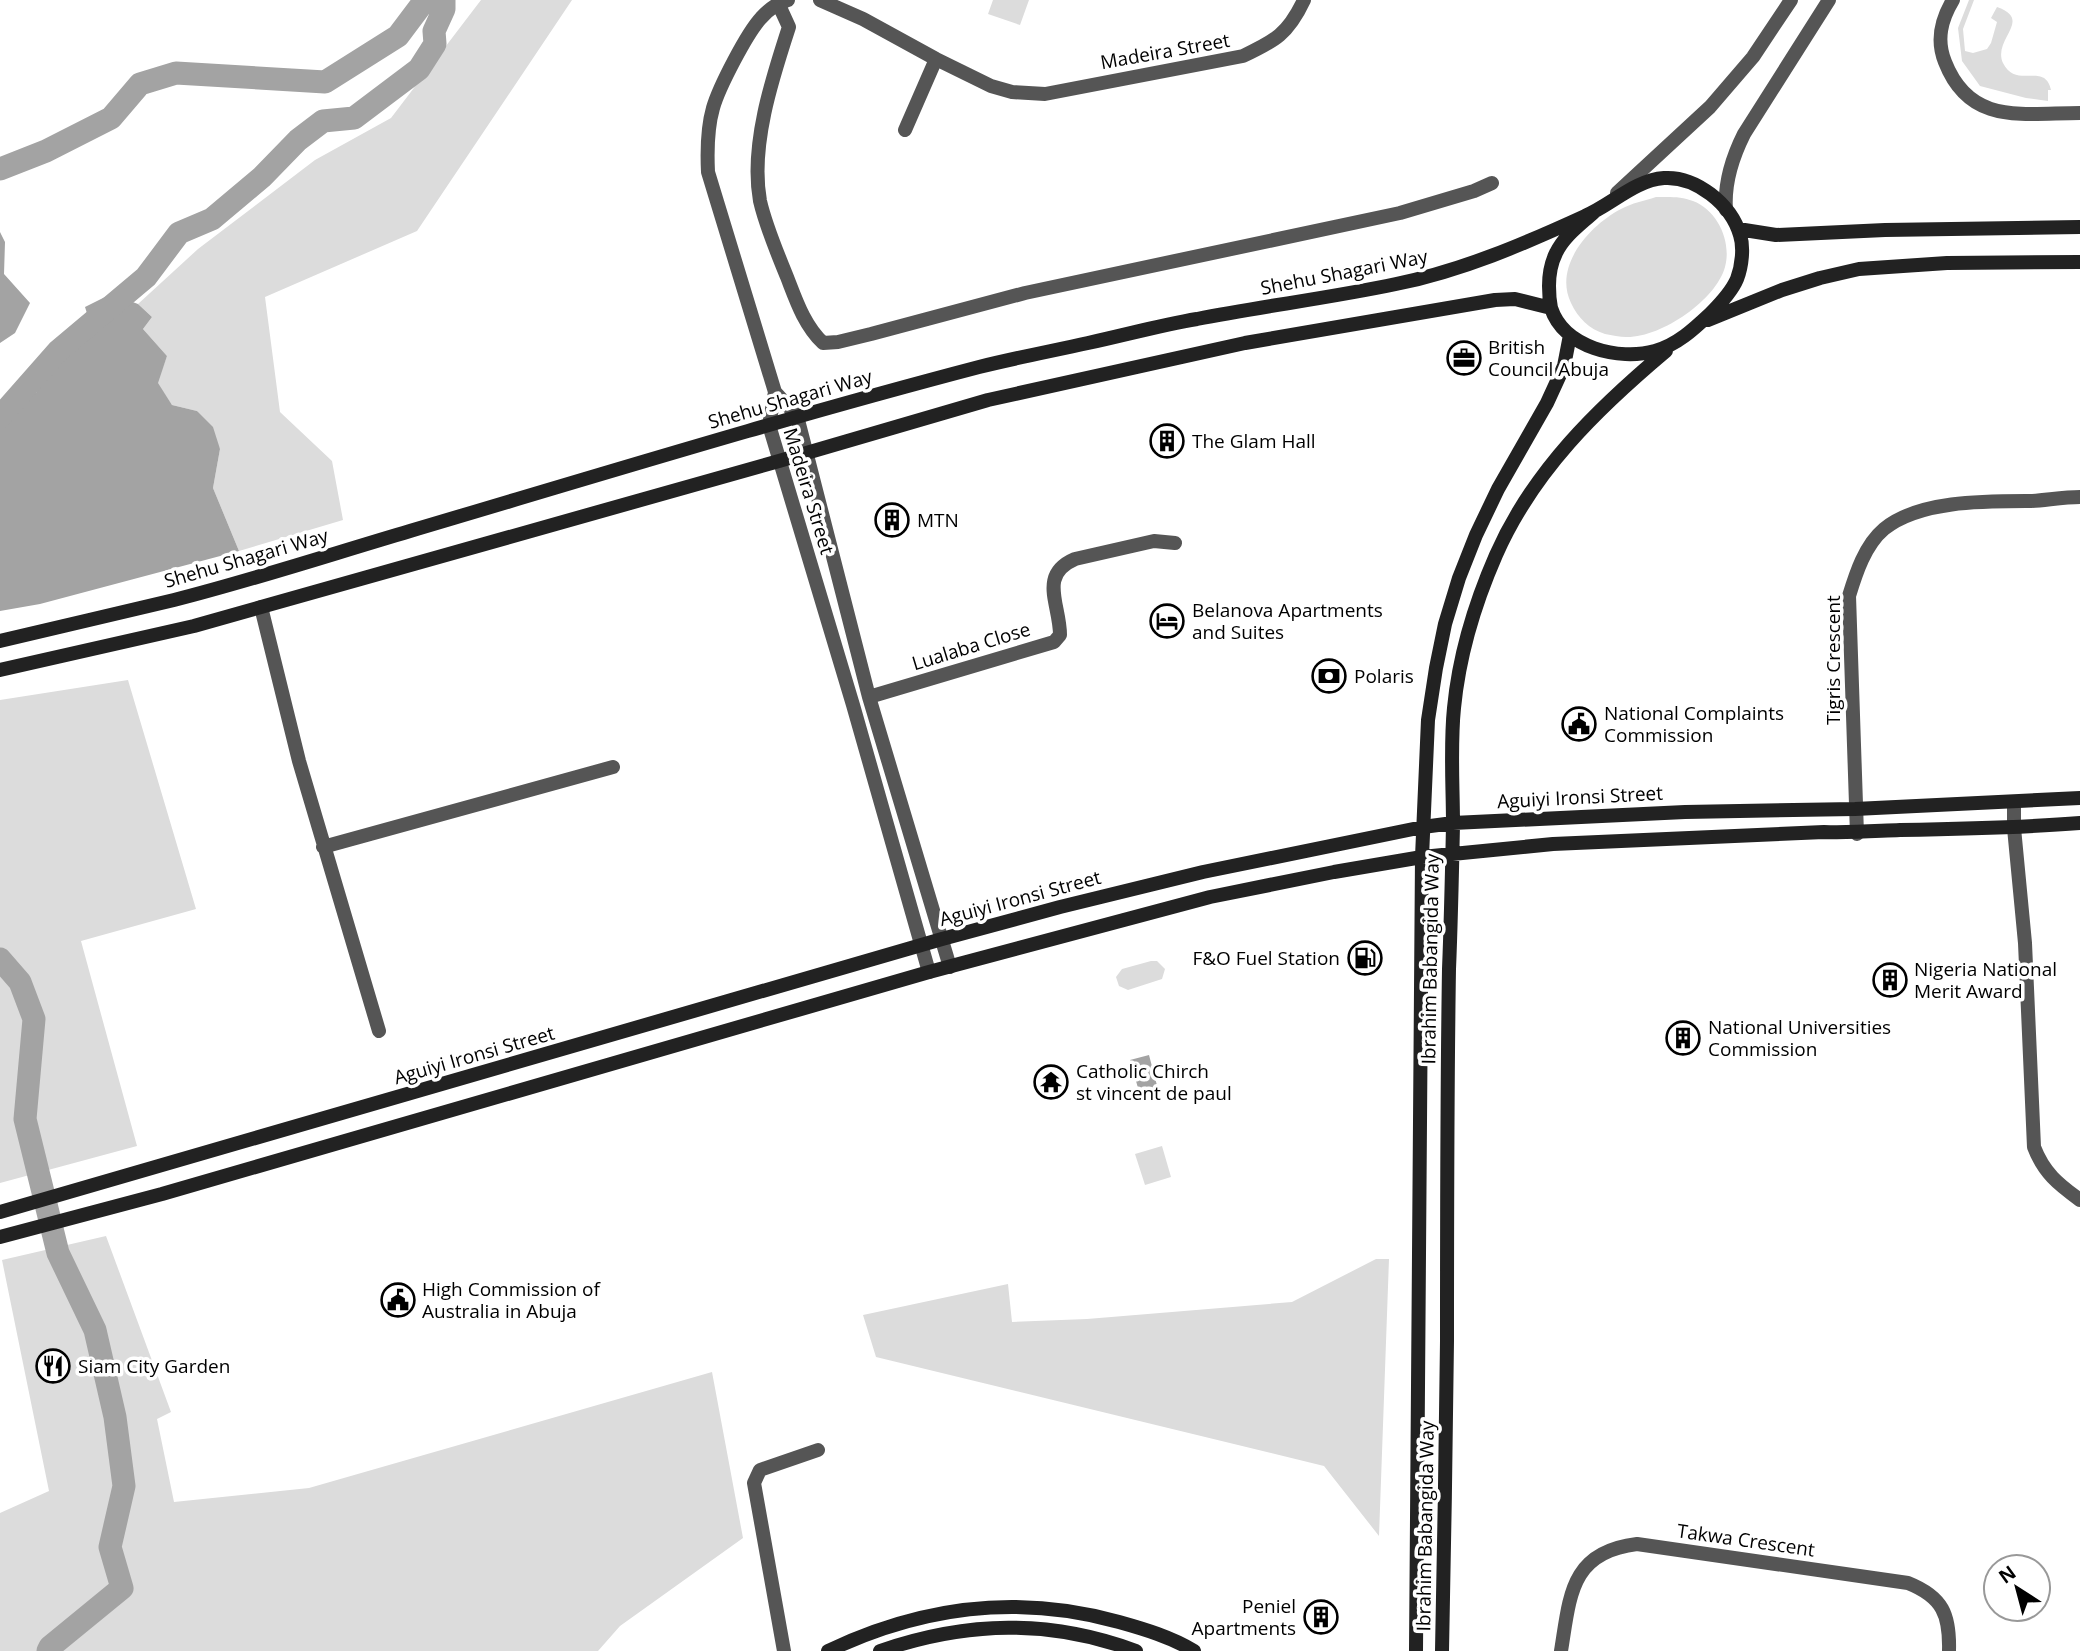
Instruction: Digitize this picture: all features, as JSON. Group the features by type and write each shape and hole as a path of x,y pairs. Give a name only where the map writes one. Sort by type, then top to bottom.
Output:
{"main road":[{"path":"1660,178 1679,179 1695,184 1711,194 1726,210 1741,235 1742,254 1737,280 1719,304 1675,343 1652,352 1605,352 1570,335 1560,324 1551,309 1549,291 1549,274 1556,253 1569,235 1607,203 1660,178"},
{"name":"Shehu Shagari Way","path":"0,640 179,599 797,416 987,365 1193,319 1398,284 1474,262 1594,212"},
{"path":"1738,229 1776,235 1885,230 2080,227"},
{"path":"1700,323 1782,290 1858,269 1935,264 2080,262"},
{"path":"0,670 261,607 988,400 1245,343 1495,300 1515,299 1551,309"},
{"name":"Ibrahim Babangida Way","path":"1416,1651 1422,857 1428,720 1445,624 1459,578 1498,489 1547,403 1564,366 1570,335"},
{"name":"Ibrahim Babangida Way","path":"1442,1651 1451,761 1454,706 1463,655 1495,557 1524,502 1558,453 1624,387 1675,343"},
{"name":"Aguiyi Ironsi Street","path":"7,1210 942,939 1129,889 1423,827 1452,823 1685,812 1855,809 2080,798"},
{"path":"0,1237 162,1194 929,972 1210,897 1334,872 1422,857 1553,844 1824,832 1857,834 2014,828 2080,823"},
{"path":"828,1651 918,1618 992,1606 1055,1609 1094,1615 1149,1631 1194,1651"},
{"path":"880,1651 938,1634 996,1627 1032,1627 1121,1645 1136,1651"}],"street":[{"name":"Madeira Street","path":"820,0 863,19 991,86 1012,92 1045,94 1243,56 1273,42 1298,13 1304,0"},
{"path":"1607,203 1710,107 1753,57 1791,0"},
{"path":"1726,210 1725,194 1730,167 1744,134 1829,0"},
{"path":"1953,0 1941,25 1941,52 1963,93 1987,109 2006,113 2080,113"},
{"name":"Madeira Street","path":"783,1 760,19 746,40 713,108 707,143 708,172 775,392 769,425 929,972"},
{"path":"783,1 789,27 767,96 759,166 760,200 774,244 802,313 822,343 871,334 1025,293 1399,214 1492,183"},
{"path":"905,130 936,59"},
{"path":"775,392 797,416 869,697 950,967"},
{"name":"Tigris Crescent","path":"1857,834 1849,596 1857,571 1875,539 1900,519 1928,508 2080,497"},
{"name":"Lualaba Close","path":"869,697 1054,642 1060,635 1052,582 1063,564 1154,541 1175,543"},
{"path":"261,607 299,761 379,1031"},
{"path":"323,847 613,767"},
{"path":"2014,802 2025,943 2034,1147 2042,1166 2080,1200"},
{"path":"784,1651 754,1483 760,1470 818,1450"},
{"name":"Takwa Crescent","path":"1561,1651 1569,1597 1576,1580 1600,1555 1617,1547 1637,1544 1908,1583 1936,1599 1945,1614 1949,1629 1948,1651"}],"shaded area":[{"path":"481,0 572,0 417,231 265,297 280,412 332,461 343,520 239,551 213,488 220,449 197,411 172,405 157,383 167,356 143,329 152,317 138,304 198,249 315,160 391,118"},
{"path":"993,0 1029,0 1020,25 988,14"},
{"path":"1969,0 1974,0 1963,29 1965,51 1973,53 1987,49 1997,22 1991,18 1997,7 2007,12 2012,18 2012,24 2001,54 2003,63 2015,75 2043,77 2051,90 2048,90 2048,101 1980,86 1962,61 1958,28"},
{"path":"1656,197 1688,199 1702,205 1716,219 1724,237 1727,257 1720,280 1699,304 1685,315 1655,331 1624,337 1599,332 1585,322 1571,303 1567,275 1571,261 1587,236 1609,216 1629,205"},
{"path":"0,232 5,242 4,274 30,303 15,333 0,343"},
{"path":"111,294 138,304 152,317 143,329 167,356 158,383 172,405 197,411 213,427 220,449 213,488 239,551 40,604 0,611 0,401 22,401 37,392 33,371 68,342 92,329 85,307"},
{"path":"128,680 196,909 81,941 137,1146 0,1183 0,700"},
{"path":"1157,961 1165,969 1162,979 1128,990 1119,986 1116,977 1122,969"},
{"path":"1149,1055 1160,1097 1142,1102 1130,1060"},
{"path":"1162,1146 1171,1177 1145,1185 1135,1154"},
{"path":"106,1236 171,1412 157,1419 174,1502 309,1488 712,1372 743,1538 620,1626 598,1651 0,1651 0,1513 49,1491 2,1260"},
{"path":"1376,1259 1389,1259 1379,1536 1324,1466 876,1357 863,1315 1008,1284 1012,1322 1087,1319 1292,1302"}],"waterway":[{"path":"0,169 46,151 111,118 140,84 176,73 325,82 398,36 425,0"},
{"path":"0,417 58,351 146,277 179,233 212,219 262,177 298,140 323,121 354,118 419,69 435,44 434,31 444,9 444,0"},
{"path":"0,959 20,982 34,1019 25,1119 58,1253 95,1330 115,1417 124,1486 110,1547 122,1588 48,1651"}],"place":[{"name":"British Council Abuja","path":"1464,358"},
{"name":"The Glam Hall","path":"1167,441"},
{"name":"MTN","path":"892,520"},
{"name":"Belanova Apartments and Suites","path":"1167,621"},
{"name":"Polaris","path":"1329,676"},
{"name":"National Complaints Commission","path":"1579,724"},
{"name":"F&O Fuel Station","path":"1365,958"},
{"name":"Nigeria National Merit Award","path":"1890,980"},
{"name":"National Universities Commission","path":"1683,1038"},
{"name":"Catholic Chirch st vincent de paul","path":"1051,1082"},
{"name":"High Commission of Australia in Abuja","path":"398,1300"},
{"name":"Siam City Garden","path":"53,1366"},
{"name":"Peniel Apartments","path":"1321,1617"}]}
